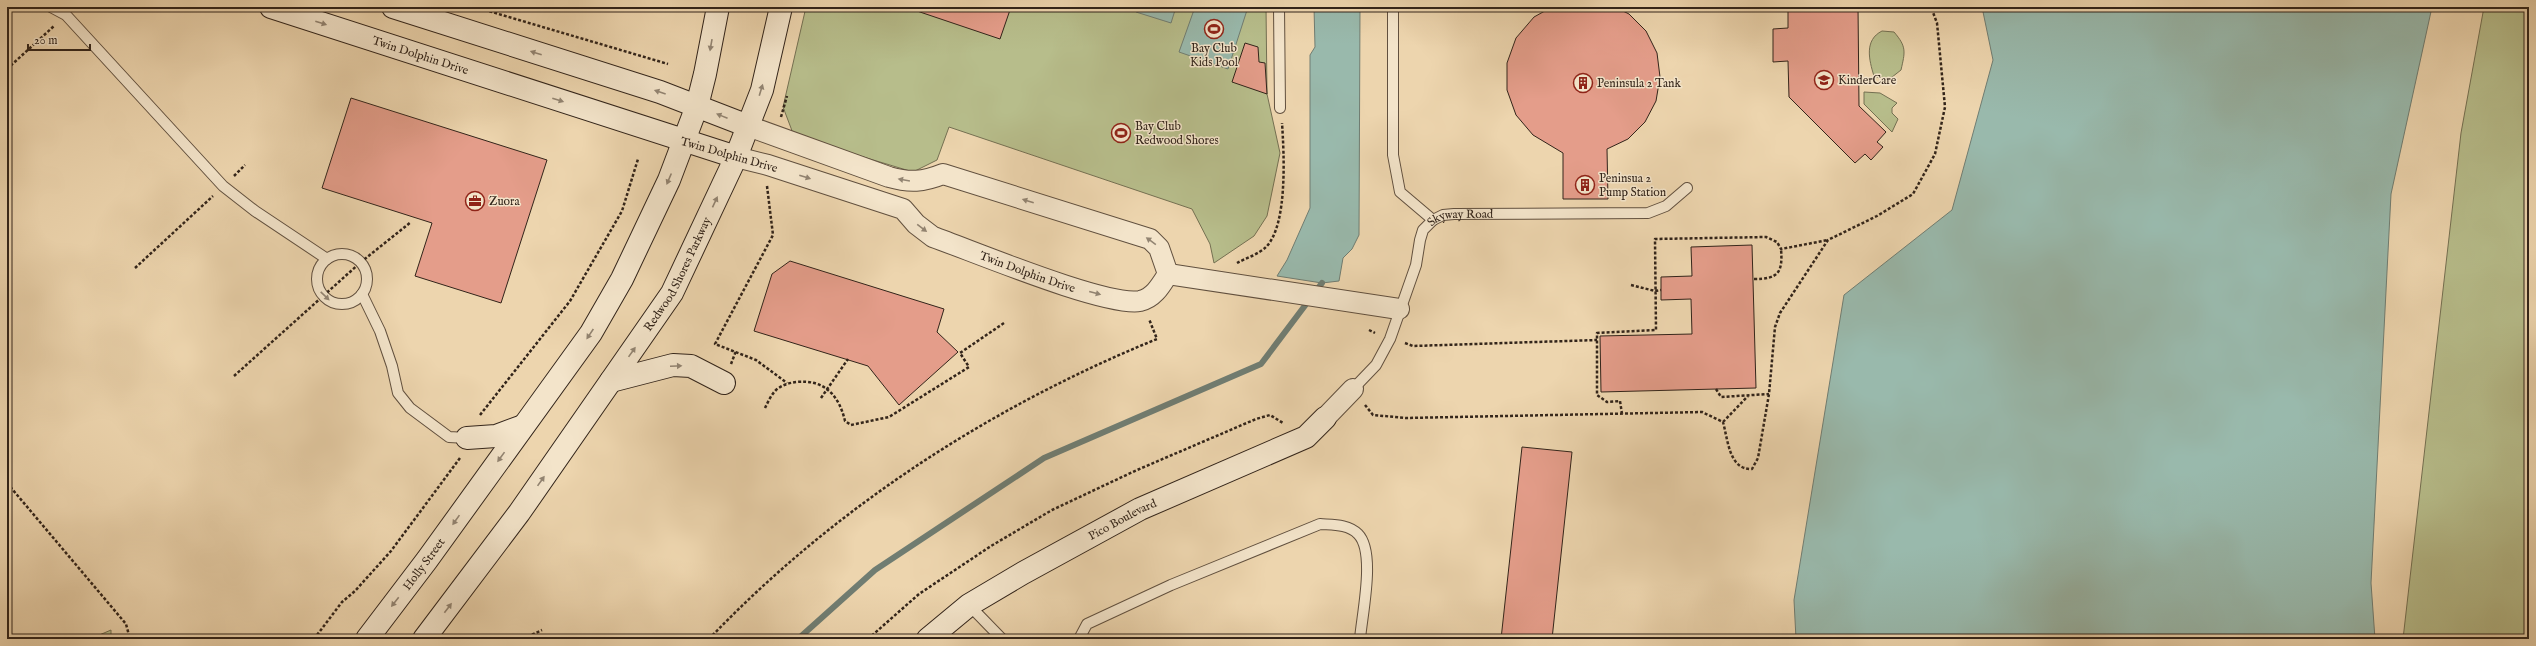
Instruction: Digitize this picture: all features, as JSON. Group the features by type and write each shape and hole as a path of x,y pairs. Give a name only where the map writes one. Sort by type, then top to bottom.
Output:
{"main road":[{"name":"Twin Dolphin Drive","path":"271,7 683,142 736,157"},
{"path":"393,7 660,92 748,126"},
{"path":"469,437 496,436 523,426 591,333 619,284 669,180 697,106 718,7"},
{"name":"Redwood Shores Parkway","path":"424,639 519,513 672,293 736,157 762,90 781,7"},
{"path":"611,382 673,365 691,366 724,383"},
{"name":"Pico Boulevard","path":"928,639 969,605 1023,572 1140,508 1306,437 1325,418"},
{"name":"Holly Street","path":"367,639 427,560 523,426"}],"street":[{"path":"748,126 889,177 907,182 924,181 943,174 1150,239 1159,248 1168,274"},
{"name":"Twin Dolphin Drive","path":"736,157 768,165 903,209 916,224 933,236 1077,288 1128,302 1141,301"},
{"path":"1168,274 1250,288 1353,301 1399,309"},
{"path":"1141,301 1152,295 1168,274"},
{"name":"Skyway Road","path":"1325,418 1353,389"}],"lane":[{"path":"51,7 66,15 223,186 255,211 327,259"},
{"path":"1279,7 1280,108"},
{"path":"1392,7 1393,155 1400,192 1433,220"},
{"name":"Skyway Road","path":"1353,389 1376,365 1390,339 1399,309 1416,265 1423,230 1433,220 1442,215 1454,214 1648,213 1666,206 1687,188"},
{"path":"344,254 361,262 367,272 368,280 362,294 356,300 341,304 332,302 323,295 317,282 318,273 327,259 344,254"},
{"path":"362,294 380,330 392,366 398,393 410,408 449,437 469,437"},
{"path":"1079,639 1087,624 1170,585 1320,524 1340,525 1358,534 1366,549 1367,566 1360,639"},
{"path":"969,605 1002,639"}],"path":[{"path":"475,7 668,64"},
{"path":"1781,249 1828,240 1878,216 1913,194 1935,154 1945,107 1937,23 1931,7"},
{"path":"7,69 57,22"},
{"path":"781,117 787,96"},
{"path":"1207,281 1265,248 1272,239 1279,222 1283,177 1280,108"},
{"path":"314,639 342,602 355,591 391,550 469,437 570,301 622,211 638,159"},
{"path":"232,178 245,165"},
{"path":"767,185 773,236 715,344 756,360 787,383"},
{"path":"135,268 213,196"},
{"path":"234,376 323,295 411,222"},
{"path":"1622,414 1620,401 1607,402 1597,395 1597,333 1656,330 1655,239 1766,237 1777,242 1781,249 1782,263 1776,275 1769,279 1754,278"},
{"path":"1353,389 1373,415 1406,418 1702,412 1723,422 1733,458 1738,466 1744,469 1752,469 1758,458 1769,394 1775,327 1780,313 1828,240"},
{"path":"1631,285 1655,291 1661,290"},
{"path":"709,639 780,571 884,487 1007,411 1076,375 1157,340 1141,301"},
{"path":"765,408 777,390 787,383 804,381 819,384 828,389 841,406 845,421 851,424 889,417 969,367 960,353 1004,323"},
{"path":"1368,330 1413,346 1597,340"},
{"path":"821,398 848,359"},
{"path":"1716,389 1721,397 1769,394"},
{"path":"1723,422 1748,396"},
{"path":"868,639 919,594 991,546 1052,510 1137,470 1270,414 1306,437"},
{"path":"7,483 126,624 130,639"},
{"path":"523,639 542,630"}],"green space":[{"name":"Bay Club Redwood Shores","path":"806,7 1266,7 1267,94 1280,153 1267,216 1254,236 1214,263 1210,244 1192,209 949,127 937,160 913,172 794,136 783,107"},
{"path":"2484,7 2529,7 2529,639 2403,639 2461,133"},
{"path":"1882,31 1894,32 1901,42 1904,50 1901,70 1887,81 1874,76 1869,51 1872,40"},
{"path":"1864,92 1880,93 1897,103 1892,108 1892,113 1898,119 1892,132 1864,104"},
{"path":"111,630 111,639 90,639"}],"shaded area":[{"path":"1138,7 1176,7 1171,23 1136,12"},
{"name":"Bay Club Kids Pool","path":"1195,7 1248,7 1228,69 1179,52"},
{"path":"1314,7 1360,7 1359,235 1352,249 1343,258 1339,281 1322,283 1277,276 1287,260 1310,208 1310,55 1315,47"},
{"path":"1982,7 2432,7 2391,194 2371,583 2375,639 1796,639 1794,600 1844,295 1952,210 1993,60"}],"building":[{"path":"914,7 1011,7 1000,39 914,10"},
{"name":"Peninsula 2 Tank","path":"1552,7 1615,7 1629,14 1646,31 1657,53 1660,77 1656,101 1645,122 1628,139 1607,149 1608,199 1563,199 1563,153 1533,135 1516,115 1507,90 1507,63 1516,38 1534,17"},
{"name":"KinderCare","path":"1788,7 1858,7 1859,106 1886,132 1877,142 1883,147 1871,160 1865,154 1855,163 1789,97 1788,61 1773,62 1773,29 1788,28"},
{"path":"1245,43 1258,47 1259,62 1265,63 1267,94 1232,82"},
{"path":"351,98 547,160 501,303 415,276 432,223 322,188"},
{"path":"1752,245 1756,388 1601,392 1600,336 1692,334 1691,299 1661,300 1661,277 1692,276 1691,247"},
{"path":"790,261 944,309 937,332 958,352 899,405 868,366 754,331 772,274"},
{"path":"1522,447 1572,452 1552,639 1501,639"}],"waterway":[{"path":"798,639 875,570 1044,458 1261,364 1322,283"}],"place":[{"name":"Bay Club Kids Pool","path":"1214,29"},
{"name":"KinderCare","path":"1824,80"},
{"name":"Peninsula 2 Tank","path":"1583,83"},
{"name":"Bay Club Redwood Shores","path":"1121,133"},
{"name":"Peninsua 2 Pump Station","path":"1585,185"},
{"name":"Zuora","path":"475,201"}]}
